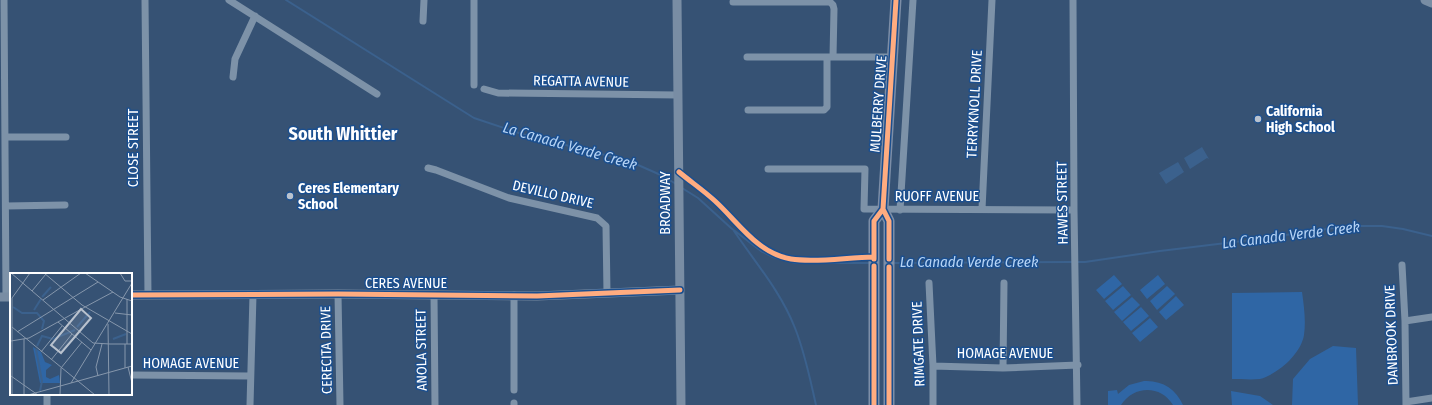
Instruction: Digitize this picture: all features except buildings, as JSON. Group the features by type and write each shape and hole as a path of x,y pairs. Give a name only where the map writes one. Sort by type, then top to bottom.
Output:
{"main road":[{"name":"MULBERRY DRIVE","path":"874,405 874,221 882,210 896,0"},
{"name":"MULBERRY DRIVE","path":"882,210 888,221 889,405"}],"street":[{"path":"4,0 5,137 3,166 6,206 6,297"},
{"name":"CLOSE STREET","path":"145,0 148,295"},
{"path":"229,0 377,94"},
{"path":"423,21 424,0 433,0"},
{"path":"474,0 474,85"},
{"name":"BROADWAY","path":"677,0 681,405"},
{"name":"MULBERRY DRIVE","path":"900,210 913,0"},
{"name":"TERRYKNOLL DRIVE","path":"982,209 992,0"},
{"name":"HAWES STREET","path":"1073,0 1074,210 1078,365 1077,405"},
{"path":"1425,0 1432,3"},
{"path":"733,2 830,2 834,9 827,107 824,110 748,110"},
{"path":"233,77 235,59 255,16"},
{"path":"747,57 893,57"},
{"name":"REGATTA AVENUE","path":"484,89 498,93 678,95"},
{"path":"5,137 66,136"},
{"name":"DEVILLO DRIVE","path":"428,168 509,198 597,218 606,226 607,293"},
{"name":"RUOFF AVENUE","path":"768,169 865,170 864,209 1074,210"},
{"path":"6,206 65,205"},
{"name":"DANBROOK DRIVE","path":"1402,265 1405,320 1406,403"},
{"name":"RIMGATE DRIVE","path":"929,283 933,366 933,405"},
{"path":"1003,368 1004,283"},
{"name":"CERES AVENUE","path":"132,295 338,294 514,296 680,290"},
{"name":"CERECITA DRIVE","path":"338,294 340,405"},
{"path":"250,405 253,295"},
{"name":"ANOLA STREET","path":"434,295 435,405"},
{"path":"514,296 514,390"},
{"path":"1405,320 1432,317"},
{"name":"HOMAGE AVENUE","path":"933,366 1003,368 1078,365"},
{"name":"HOMAGE AVENUE","path":"132,375 250,376"},
{"path":"1406,403 1432,398"}],"shaded area":[{"path":"1202,147 1209,159 1207,158 1190,169 1184,158"},
{"path":"1178,162 1184,172 1166,184 1159,173"},
{"path":"1114,275 1122,284 1104,299 1096,290"},
{"path":"1158,275 1165,284 1147,299 1140,290"},
{"path":"1123,286 1131,295 1113,310 1105,301"},
{"path":"1167,286 1175,294 1157,310 1150,301"},
{"path":"1302,292 1305,330 1302,342 1294,356 1274,373 1260,379 1232,379 1232,293"},
{"path":"1176,296 1184,305 1166,320 1159,312"},
{"path":"1132,297 1140,305 1122,321 1114,312"},
{"path":"1141,307 1149,316 1131,331 1123,322"},
{"path":"1150,318 1158,327 1140,342 1132,333"},
{"path":"1333,346 1356,348 1358,405 1292,405 1293,379 1310,359"},
{"path":"1144,381 1157,382 1168,387 1176,394 1183,405 1173,405 1168,398 1162,394 1147,390 1140,391 1126,398 1121,405 1108,405 1108,391 1117,390 1118,394 1129,385"},
{"path":"1231,391 1260,396 1273,405 1232,405"}],"waterway":[{"name":"La Canada Verde Creek","path":"286,0 474,118 522,134 629,161 663,176 676,184"},
{"name":"La Canada Verde Creek","path":"682,188 698,198 731,228 761,251 773,257 795,263 870,263"},
{"name":"La Canada Verde Creek","path":"1077,262 1348,226 1382,226 1432,236"},
{"path":"734,231 783,302 802,347 816,405"},
{"name":"La Canada Verde Creek","path":"893,263 1072,262"}],"cycle path":[{"path":"889,259 889,221 883,209 896,0"},
{"path":"679,172 715,201 758,244 779,256 801,260 874,257"},
{"path":"874,259 874,221 883,209"},
{"path":"874,266 874,405"},
{"path":"889,267 889,405"},
{"path":"132,295 338,294 537,296 680,290"}],"place":[{"name":"California High School","path":"1258,119"},
{"name":"Ceres Elementary School","path":"290,196"}],"district":[{"name":"South Whittier","path":"343,134"}]}
